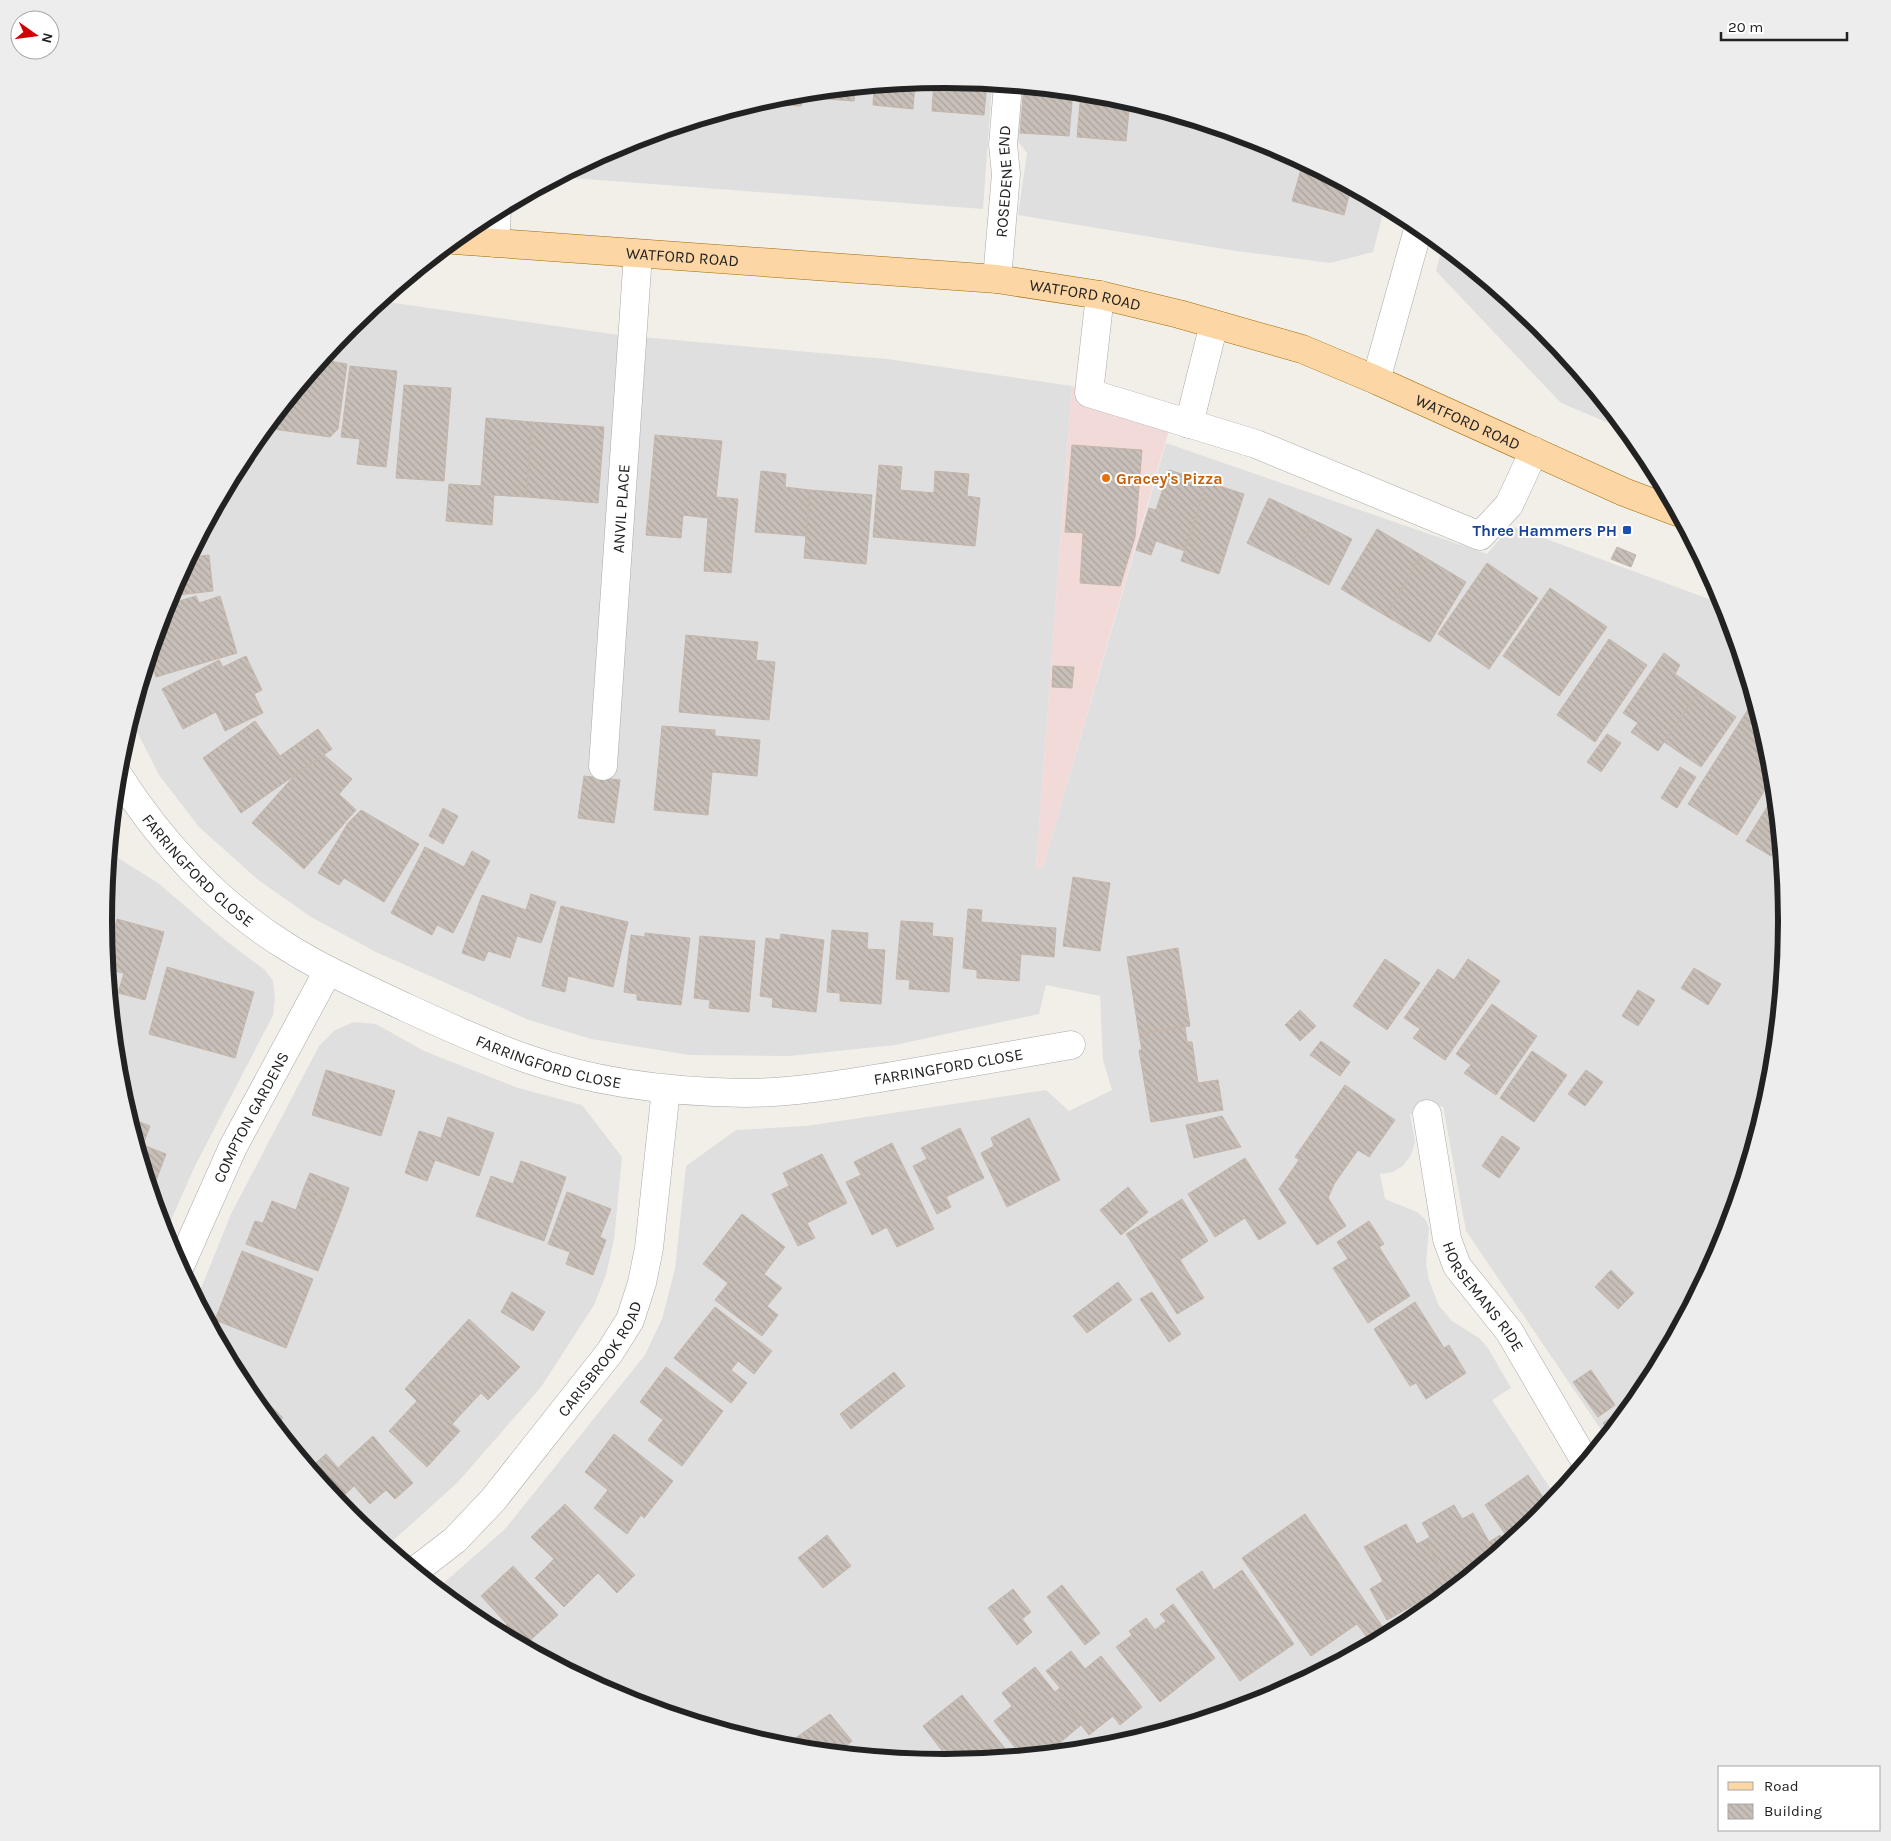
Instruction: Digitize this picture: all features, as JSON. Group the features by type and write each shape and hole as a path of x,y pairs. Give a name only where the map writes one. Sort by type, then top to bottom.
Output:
{"main road":[{"name":"WATFORD ROAD","path":"465,241 997,279 1100,296 1214,324 1302,350 1376,380 1624,492 1670,509"}],"street":[{"name":"ROSEDENE END","path":"997,279 1006,174 1003,145 1008,90"},
{"path":"495,243 496,220"},
{"path":"1376,380 1417,235"},
{"name":"ANVIL PLACE","path":"603,766 638,254"},
{"path":"1100,296 1089,393 1256,444 1480,536 1508,505 1534,451"},
{"path":"1189,424 1214,324"},
{"name":"FARRINGFORD CLOSE","path":"124,785 141,811 186,865 282,944 328,971 459,1032 526,1059 594,1077 666,1089 747,1093 843,1084 1072,1045"},
{"name":"COMPTON GARDENS","path":"184,1257 232,1147 328,971"},
{"name":"CARISBROOK ROAD","path":"420,1567 455,1540 493,1500 610,1352 630,1320 642,1282 649,1248 666,1089"},
{"name":"HORSEMANS RIDE","path":"1427,1114 1447,1239 1458,1266 1509,1331 1583,1456"}],"shaded area":[{"path":"891,89 992,89 983,209 568,178 627,151 678,132 730,116 783,104"},
{"path":"1019,91 1108,104 1161,116 1213,132 1264,151 1314,173 1383,212 1373,252 1330,263 1236,251 1018,215 1027,153 1016,139"},
{"path":"1441,252 1495,294 1535,331 1572,371 1615,426 1561,403 1436,271"},
{"path":"387,302 619,335 887,359 1072,386 1036,868 1043,867 1166,443 1487,554 1511,526 1715,601 1734,653 1750,705 1762,758 1777,866 1777,975 1762,1083 1750,1136 1734,1188 1715,1239 1693,1289 1667,1337 1638,1383 1603,1432 1466,1231 1443,1106 1410,1114 1415,1142 1411,1155 1403,1166 1393,1172 1380,1174 1385,1199 1417,1212 1426,1220 1429,1228 1426,1264 1429,1280 1439,1306 1452,1321 1479,1338 1488,1348 1511,1388 1492,1400 1552,1491 1495,1547 1453,1581 1408,1613 1362,1642 1314,1668 1264,1690 1213,1709 1161,1725 1108,1737 1000,1752 946,1754 891,1752 783,1737 730,1725 678,1709 627,1690 577,1668 529,1642 442,1584 505,1529 645,1355 662,1319 675,1269 686,1166 736,1130 806,1126 1046,1090 1069,1111 1112,1090 1103,1060 1100,996 1046,985 1039,1014 895,1045 789,1056 689,1055 591,1039 529,1020 376,952 311,917 257,879 199,827 159,775 136,729 157,653 176,602 198,552 224,504 253,458 285,413 319,371 356,331"},
{"path":"1072,386 1175,409 1043,867 1036,868"},
{"path":"115,856 158,883 225,940 265,970 273,981 275,998 273,1015 194,1168 170,1223 141,1136 129,1083 120,1029 114,975 112,920"},
{"path":"354,1022 376,1024 424,1051 518,1088 582,1105 622,1157 614,1240 606,1275 594,1305 541,1387 457,1483 391,1542 356,1510 319,1470 285,1428 253,1383 224,1337 200,1292 232,1212 319,1046 335,1030"}],"building":[{"path":"933,88 986,89 984,115 932,111"},
{"path":"915,89 913,109 873,105 874,91"},
{"path":"1024,92 1072,98 1069,136 1020,133"},
{"path":"855,93 854,101 817,98"},
{"path":"1080,99 1129,109 1126,141 1077,137"},
{"path":"801,101 801,106 780,105"},
{"path":"1301,167 1350,192 1344,215 1292,201"},
{"path":"329,360 347,364 338,429 330,437 274,429"},
{"path":"350,366 397,371 386,467 357,464 360,439 341,437"},
{"path":"404,385 451,388 444,481 396,478"},
{"path":"486,418 532,422 526,497 494,495 492,525 446,521 449,484 481,486"},
{"path":"532,422 604,427 598,503 526,497"},
{"path":"655,435 722,441 716,497 738,499 731,573 704,571 708,518 683,515 681,538 646,535"},
{"path":"1072,445 1142,450 1135,537 1120,586 1080,583 1083,533 1065,532"},
{"path":"879,465 902,467 900,490 934,493 935,471 969,474 967,496 980,498 975,546 873,537"},
{"path":"1169,470 1207,482 1185,551 1156,541 1151,555 1136,550 1149,508 1156,510"},
{"path":"761,471 786,474 785,487 810,490 806,536 755,532"},
{"path":"1207,482 1244,494 1219,574 1181,561"},
{"path":"810,490 872,495 866,564 804,558"},
{"path":"1269,498 1314,520 1291,565 1247,543"},
{"path":"1314,520 1352,539 1329,585 1291,565"},
{"path":"1377,529 1421,555 1386,616 1341,589"},
{"path":"1617,547 1636,555 1631,567 1611,559"},
{"path":"209,555 213,591 179,595 196,557"},
{"path":"1421,555 1466,582 1430,642 1386,616"},
{"path":"1487,563 1538,598 1489,669 1438,634"},
{"path":"1550,588 1607,627 1559,696 1503,656"},
{"path":"196,596 199,603 220,596 237,653 156,677 153,666 176,602"},
{"path":"686,635 758,642 756,660 775,662 769,720 679,712"},
{"path":"1609,639 1647,665 1595,742 1557,715"},
{"path":"1664,653 1680,665 1675,674 1699,691 1658,751 1631,732 1638,723 1623,713"},
{"path":"246,656 262,690 254,694 263,713 225,731 216,712 183,729 162,689 219,660 223,667"},
{"path":"1053,666 1074,667 1072,688 1052,687"},
{"path":"1699,691 1736,717 1701,767 1664,742"},
{"path":"1750,706 1767,787 1737,835 1688,804"},
{"path":"255,721 280,756 318,729 332,749 241,813 203,758"},
{"path":"662,726 715,730 715,736 760,740 757,776 712,772 708,815 654,810"},
{"path":"1607,734 1621,743 1601,772 1587,762"},
{"path":"324,755 352,779 339,794 356,810 304,869 252,823 294,776"},
{"path":"1680,767 1696,777 1677,808 1661,798"},
{"path":"584,776 620,780 614,823 578,818"},
{"path":"1769,803 1775,849 1771,856 1746,841"},
{"path":"443,808 458,816 443,844 429,836"},
{"path":"361,810 419,844 384,902 344,878 339,885 318,873 348,823"},
{"path":"425,847 464,867 472,851 490,861 453,933 437,925 432,935 391,913"},
{"path":"1073,877 1110,883 1100,951 1063,946"},
{"path":"531,894 556,902 541,943 517,936 510,958 488,951 484,961 462,953 482,895 526,910"},
{"path":"561,906 628,922 613,987 568,976 565,992 542,986"},
{"path":"968,909 982,910 981,922 1056,928 1054,957 1021,954 1019,981 977,978 977,970 963,968"},
{"path":"117,919 164,932 145,1000 118,993 124,973 114,971 113,935"},
{"path":"901,921 933,923 932,936 953,938 949,992 909,989 910,980 896,979"},
{"path":"832,930 868,933 867,949 885,950 881,1004 840,1001 840,993 827,992"},
{"path":"645,933 690,938 681,1005 637,1000 637,994 624,992 631,935 645,937"},
{"path":"781,934 824,940 816,1012 772,1007 773,998 760,996 766,938 780,940"},
{"path":"700,936 755,941 749,1012 709,1008 710,1000 694,998"},
{"path":"1178,948 1190,1026 1139,1034 1127,957"},
{"path":"1385,959 1420,983 1387,1030 1353,1006"},
{"path":"1468,959 1500,981 1445,1060 1413,1038 1420,1029 1404,1018 1438,969 1454,980"},
{"path":"167,967 254,992 235,1058 149,1034"},
{"path":"1694,968 1721,984 1708,1005 1681,988"},
{"path":"1638,990 1655,1000 1638,1026 1622,1016"},
{"path":"1492,1004 1537,1036 1496,1095 1464,1073 1471,1065 1456,1054"},
{"path":"1300,1010 1316,1026 1300,1041 1285,1025"},
{"path":"1185,1027 1187,1042 1192,1042 1198,1083 1218,1080 1223,1110 1151,1122 1139,1050 1142,1050 1139,1034"},
{"path":"1321,1041 1350,1062 1340,1076 1310,1055"},
{"path":"1532,1051 1567,1075 1534,1122 1500,1098"},
{"path":"326,1070 395,1091 381,1136 312,1115"},
{"path":"1586,1070 1603,1082 1585,1106 1568,1094"},
{"path":"1345,1085 1395,1120 1369,1157 1358,1150 1334,1184 1328,1198 1346,1226 1317,1245 1279,1189 1299,1160 1295,1157"},
{"path":"1222,1116 1241,1147 1194,1158 1186,1125"},
{"path":"448,1117 494,1133 479,1176 435,1160 427,1181 405,1173 419,1131 441,1138"},
{"path":"1029,1118 1060,1180 1007,1207 981,1153 994,1146 991,1138"},
{"path":"138,1121 150,1126 143,1144"},
{"path":"960,1128 984,1178 946,1197 951,1207 937,1214 913,1166 927,1159 921,1148"},
{"path":"1502,1136 1520,1148 1499,1178 1482,1166"},
{"path":"892,1143 934,1229 897,1247 887,1227 872,1235 846,1182 861,1175 854,1162"},
{"path":"144,1145 166,1154 155,1182"},
{"path":"822,1154 847,1203 807,1223 815,1238 798,1246 772,1194 789,1186 783,1173"},
{"path":"1245,1158 1286,1223 1259,1240 1245,1218 1215,1237 1188,1194"},
{"path":"521,1161 566,1177 544,1241 476,1216 491,1176 513,1184"},
{"path":"310,1173 349,1188 343,1206 303,1190"},
{"path":"1128,1187 1148,1212 1121,1235 1100,1210"},
{"path":"303,1190 343,1206 318,1271 246,1244 255,1221 263,1223 272,1201 296,1210"},
{"path":"567,1192 611,1209 600,1237 606,1240 593,1275 566,1264 570,1252 548,1244"},
{"path":"1182,1199 1208,1241 1180,1260 1204,1298 1177,1314 1126,1234"},
{"path":"742,1214 785,1247 764,1274 782,1288 767,1306 778,1315 762,1336 715,1300 728,1283 703,1264"},
{"path":"1369,1221 1384,1244 1379,1247 1410,1296 1368,1323 1333,1268 1348,1259 1337,1242"},
{"path":"242,1251 313,1279 286,1348 215,1320"},
{"path":"1611,1270 1634,1293 1618,1309 1595,1287"},
{"path":"1118,1282 1132,1300 1087,1333 1073,1316"},
{"path":"512,1292 545,1312 533,1331 501,1312"},
{"path":"1152,1292 1181,1334 1169,1342 1140,1299"},
{"path":"1415,1302 1444,1348 1449,1345 1466,1373 1426,1399 1416,1383 1410,1386 1374,1329"},
{"path":"715,1307 772,1351 754,1374 738,1361 731,1370 747,1383 731,1403 674,1358"},
{"path":"469,1319 520,1367 488,1400 481,1393 465,1410 422,1370"},
{"path":"666,1367 723,1411 682,1466 648,1440 663,1420 640,1402"},
{"path":"422,1370 465,1410 452,1424 460,1431 427,1467 389,1431 417,1401 405,1389"},
{"path":"1591,1370 1615,1405 1598,1417 1573,1382"},
{"path":"894,1372 905,1386 851,1429 840,1414"},
{"path":"265,1400 283,1418 280,1421"},
{"path":"1615,1415 1606,1428 1603,1423"},
{"path":"614,1434 673,1481 644,1518 641,1515 627,1534 594,1508 608,1490 585,1472"},
{"path":"373,1436 413,1483 395,1499 386,1490 370,1504 354,1486 343,1496 314,1464 326,1454 338,1468"},
{"path":"1528,1475 1545,1500 1507,1536 1485,1505"},
{"path":"565,1504 635,1575 617,1593 598,1573 564,1607 535,1578 554,1559 531,1537"},
{"path":"1454,1505 1462,1519 1473,1513 1489,1542 1500,1535 1503,1540 1449,1584 1425,1540 1430,1537 1422,1523"},
{"path":"1305,1514 1382,1626 1367,1637 1357,1624 1311,1656 1242,1558"},
{"path":"1406,1524 1417,1544 1425,1540 1449,1584 1387,1620 1370,1589 1383,1581 1364,1547"},
{"path":"827,1535 851,1566 823,1588 798,1558"},
{"path":"513,1566 558,1615 529,1642 504,1627 507,1624 481,1596"},
{"path":"1242,1570 1294,1644 1240,1681 1176,1589 1202,1571 1214,1590"},
{"path":"1062,1585 1100,1633 1085,1645 1047,1597"},
{"path":"1013,1589 1031,1612 1022,1619 1032,1632 1017,1645 988,1608"},
{"path":"1173,1604 1215,1658 1160,1702 1116,1647 1132,1635 1129,1631 1146,1618 1155,1630 1166,1621 1160,1614"},
{"path":"1071,1651 1085,1669 1101,1656 1142,1707 1120,1725 1113,1716 1089,1735 1055,1692 1060,1688 1046,1671"},
{"path":"1035,1667 1081,1725 1056,1746 1017,1750 994,1721 1012,1706 1002,1693"},
{"path":"962,1695 1007,1751 944,1754 923,1726"},
{"path":"830,1714 852,1741 845,1747 794,1739"}],"place":[{"name":"Gracey's Pizza","path":"1106,478"},
{"name":"Three Hammers PH","path":"1627,530"}]}
